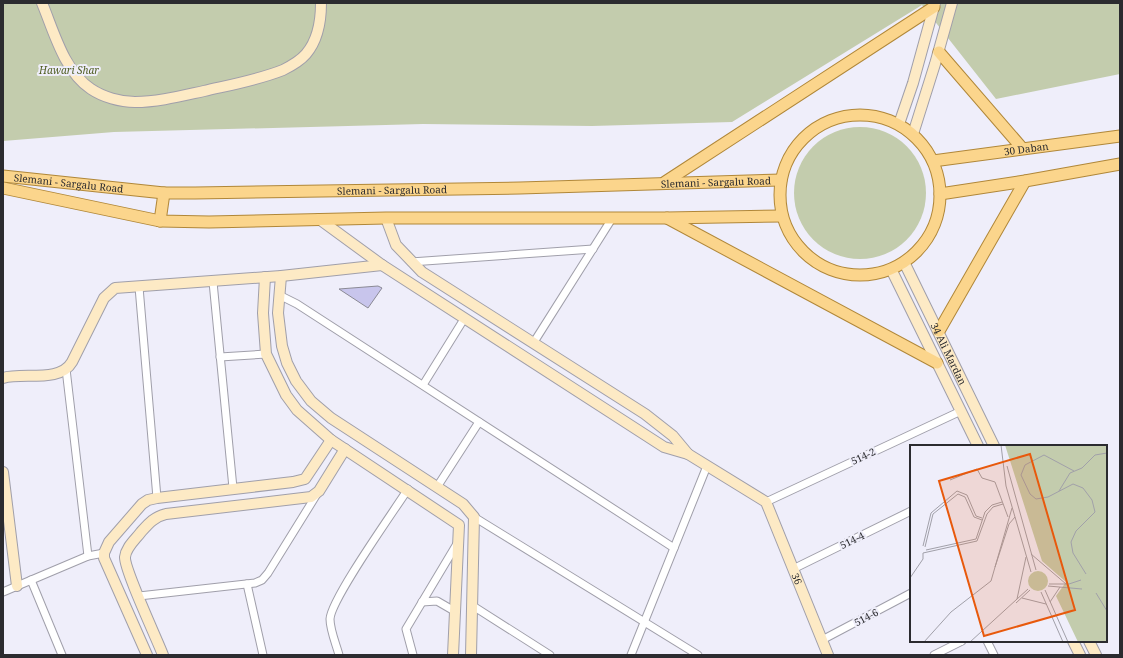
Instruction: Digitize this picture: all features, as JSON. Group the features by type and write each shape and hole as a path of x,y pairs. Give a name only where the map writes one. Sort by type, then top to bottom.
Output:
{"main road":[{"path":"664,183 934,5"},
{"path":"939,52 1022,148"},
{"path":"863,114 875,116 899,124 912,134 920,142 933,161 939,183 939,207 931,232 924,243 904,262 891,269 864,275 851,275 824,267 813,260 794,241 782,216 780,198 781,180 790,156 797,145 805,136 826,122 844,116 863,114"},
{"name":"30 Daban","path":"933,161 1120,136"},
{"path":"940,194 1120,164"},
{"name":"Slemani - Sargalu Road","path":"3,176 164,193 520,188 781,180"},
{"path":"939,332 1025,181"},
{"path":"3,188 160,221 209,222 386,218 666,218 782,216"},
{"path":"160,221 164,193"},
{"path":"666,218 937,363"}],"street":[{"path":"42,3 64,54 81,80 94,91 106,96 134,102 171,98 226,86 275,73 293,65 305,55 314,42 320,22 321,3"},
{"path":"912,134 939,52 952,3"},
{"path":"899,124 923,47 934,5"},
{"path":"923,47 939,52"},
{"path":"386,218 396,245 411,262 437,282 534,342 645,414 673,436 688,454"},
{"path":"534,342 613,218"},
{"path":"319,219 382,265 664,447 688,454 766,502"},
{"path":"411,262 593,249"},
{"name":"34 Ali Mardan","path":"904,262 994,445"},
{"path":"3,378 58,373 66,369 107,294 121,286 265,278 382,265"},
{"name":"34 Ali Mardan","path":"891,269 978,445"},
{"path":"281,276 279,295 280,329 287,363 296,381 311,401 350,431 463,504 474,517 698,655"},
{"path":"265,278 264,296 266,354 286,395 297,410 331,440 408,489 459,525 453,655"},
{"path":"213,282 234,488"},
{"path":"139,286 157,498"},
{"path":"264,296 279,295 297,304 674,548"},
{"path":"423,385 464,319"},
{"path":"220,357 266,354"},
{"path":"66,369 88,556"},
{"name":"514-2","path":"766,502 961,411"},
{"path":"437,487 479,422"},
{"path":"147,655 106,564 104,552 109,542 142,504 148,500 234,488 293,482 305,479 331,440"},
{"path":"139,596 255,583 262,580 268,573 345,449"},
{"path":"325,450 339,459"},
{"path":"631,655 707,466"},
{"path":"3,472 17,586"},
{"path":"339,655 330,620 331,613 344,588 408,489"},
{"path":"163,655 126,565 126,552 145,527 158,516 311,497 319,491"},
{"name":"36","path":"766,502 828,655"},
{"name":"514-4","path":"793,568 910,511"},
{"path":"413,655 406,629 474,517"},
{"path":"471,655 474,517"},
{"path":"3,592 88,556 104,552"},
{"path":"31,580 62,655"},
{"path":"246,584 264,655"},
{"name":"514-6","path":"822,640 910,594"},
{"path":"422,602 437,601 450,607 456,612"},
{"path":"473,606 550,655"},
{"path":"934,655 960,642"},
{"path":"988,642 994,655"},
{"path":"1074,642 1080,655"},
{"path":"1090,642 1096,655"}],"green space":[{"name":"Hawari Shar","path":"3,3 1120,3 1120,74 996,99 922,5 732,122 592,126 423,124 114,132 3,141"},
{"path":"866,127 885,132 897,138 907,146 915,156 921,168 925,180 925,206 921,218 915,230 907,240 897,248 885,254 873,258 854,259 835,254 823,248 813,240 805,230 799,218 795,206 794,187 799,168 805,156 813,146 823,138 835,132 847,128"}],"building":[{"path":"378,286 382,288 368,308 339,289"}]}
